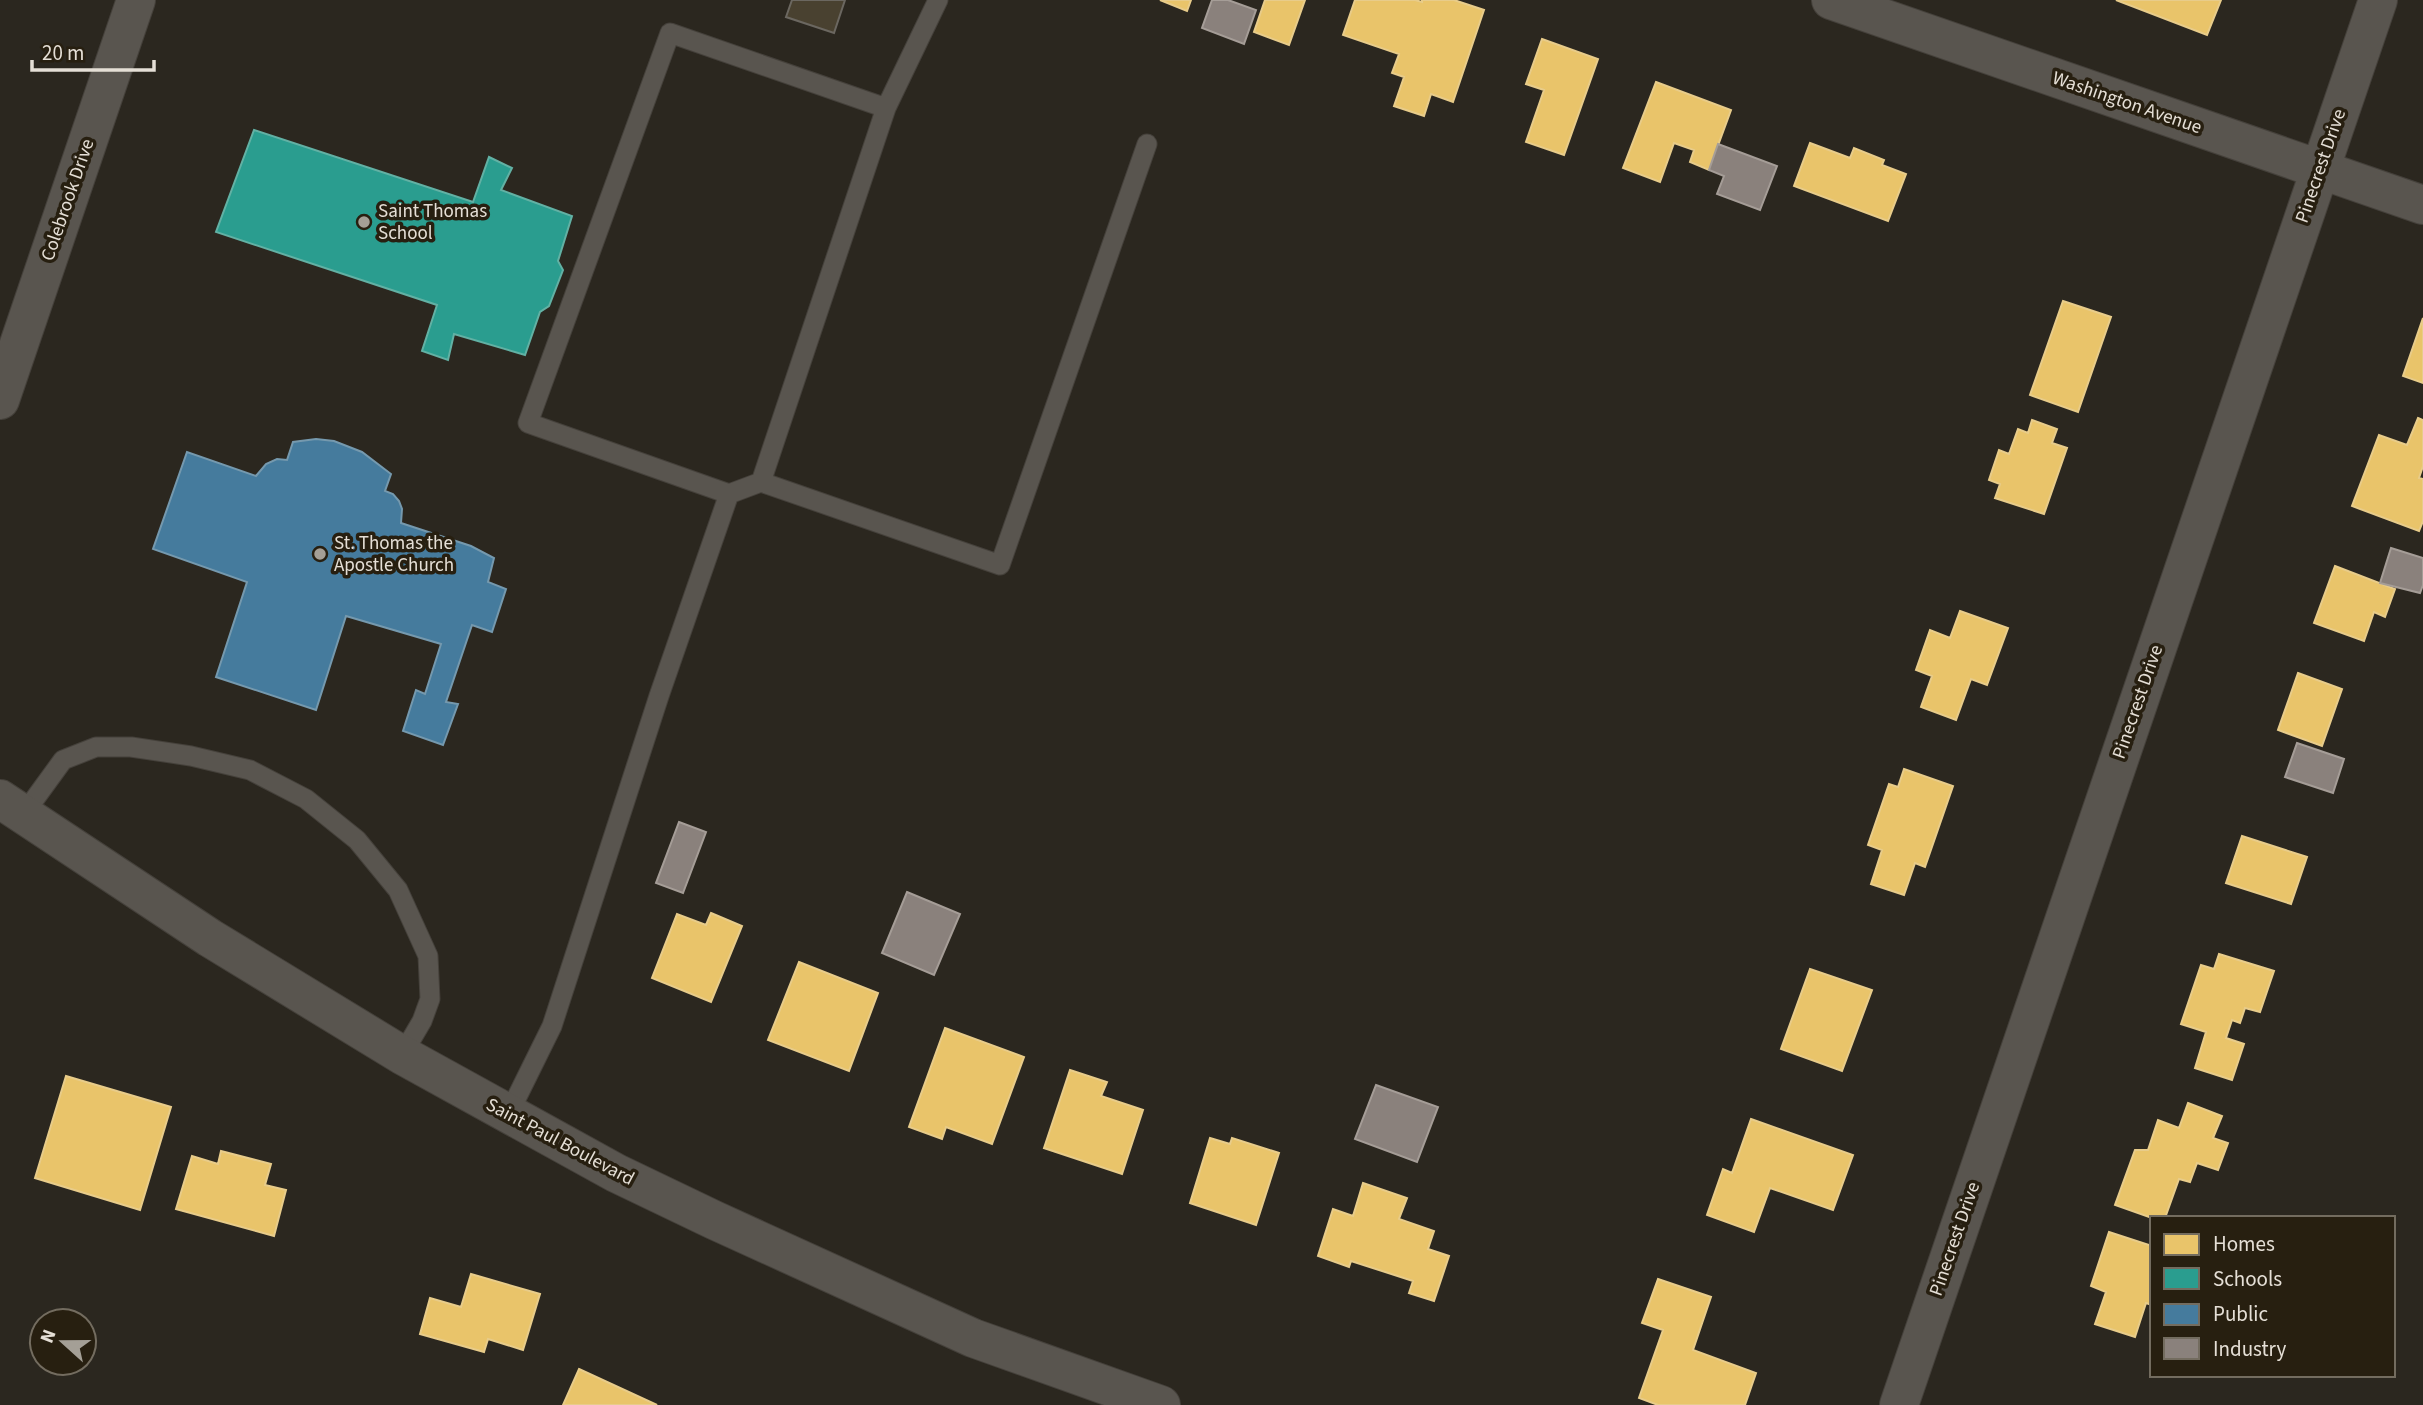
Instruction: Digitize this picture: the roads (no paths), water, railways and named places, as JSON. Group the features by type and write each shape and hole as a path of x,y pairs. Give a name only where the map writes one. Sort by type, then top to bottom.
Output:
{"street":[{"name":"Colebrook Drive","path":"0,400 136,0"},
{"name":"Washington Avenue","path":"1830,0 2423,205"},
{"name":"Pinecrest Drive","path":"1899,1405 2378,0"},
{"name":"Saint Paul Boulevard","path":"12,807 210,938 402,1055 616,1173 973,1338 1161,1405"}],"lane":[{"path":"761,482 886,108 938,0"},
{"path":"886,108 670,33 528,424 729,494 761,482 1000,565 1147,144"},
{"path":"508,1115 552,1026 659,696 729,494"},
{"path":"12,807 63,760 96,747 143,749 191,756 250,770 306,799 357,840 398,890 428,956 430,999 422,1021 402,1055"}],"place":[{"name":"Saint Thomas School","path":"364,222"},
{"name":"St. Thomas the Apostle Church","path":"320,554"}]}
